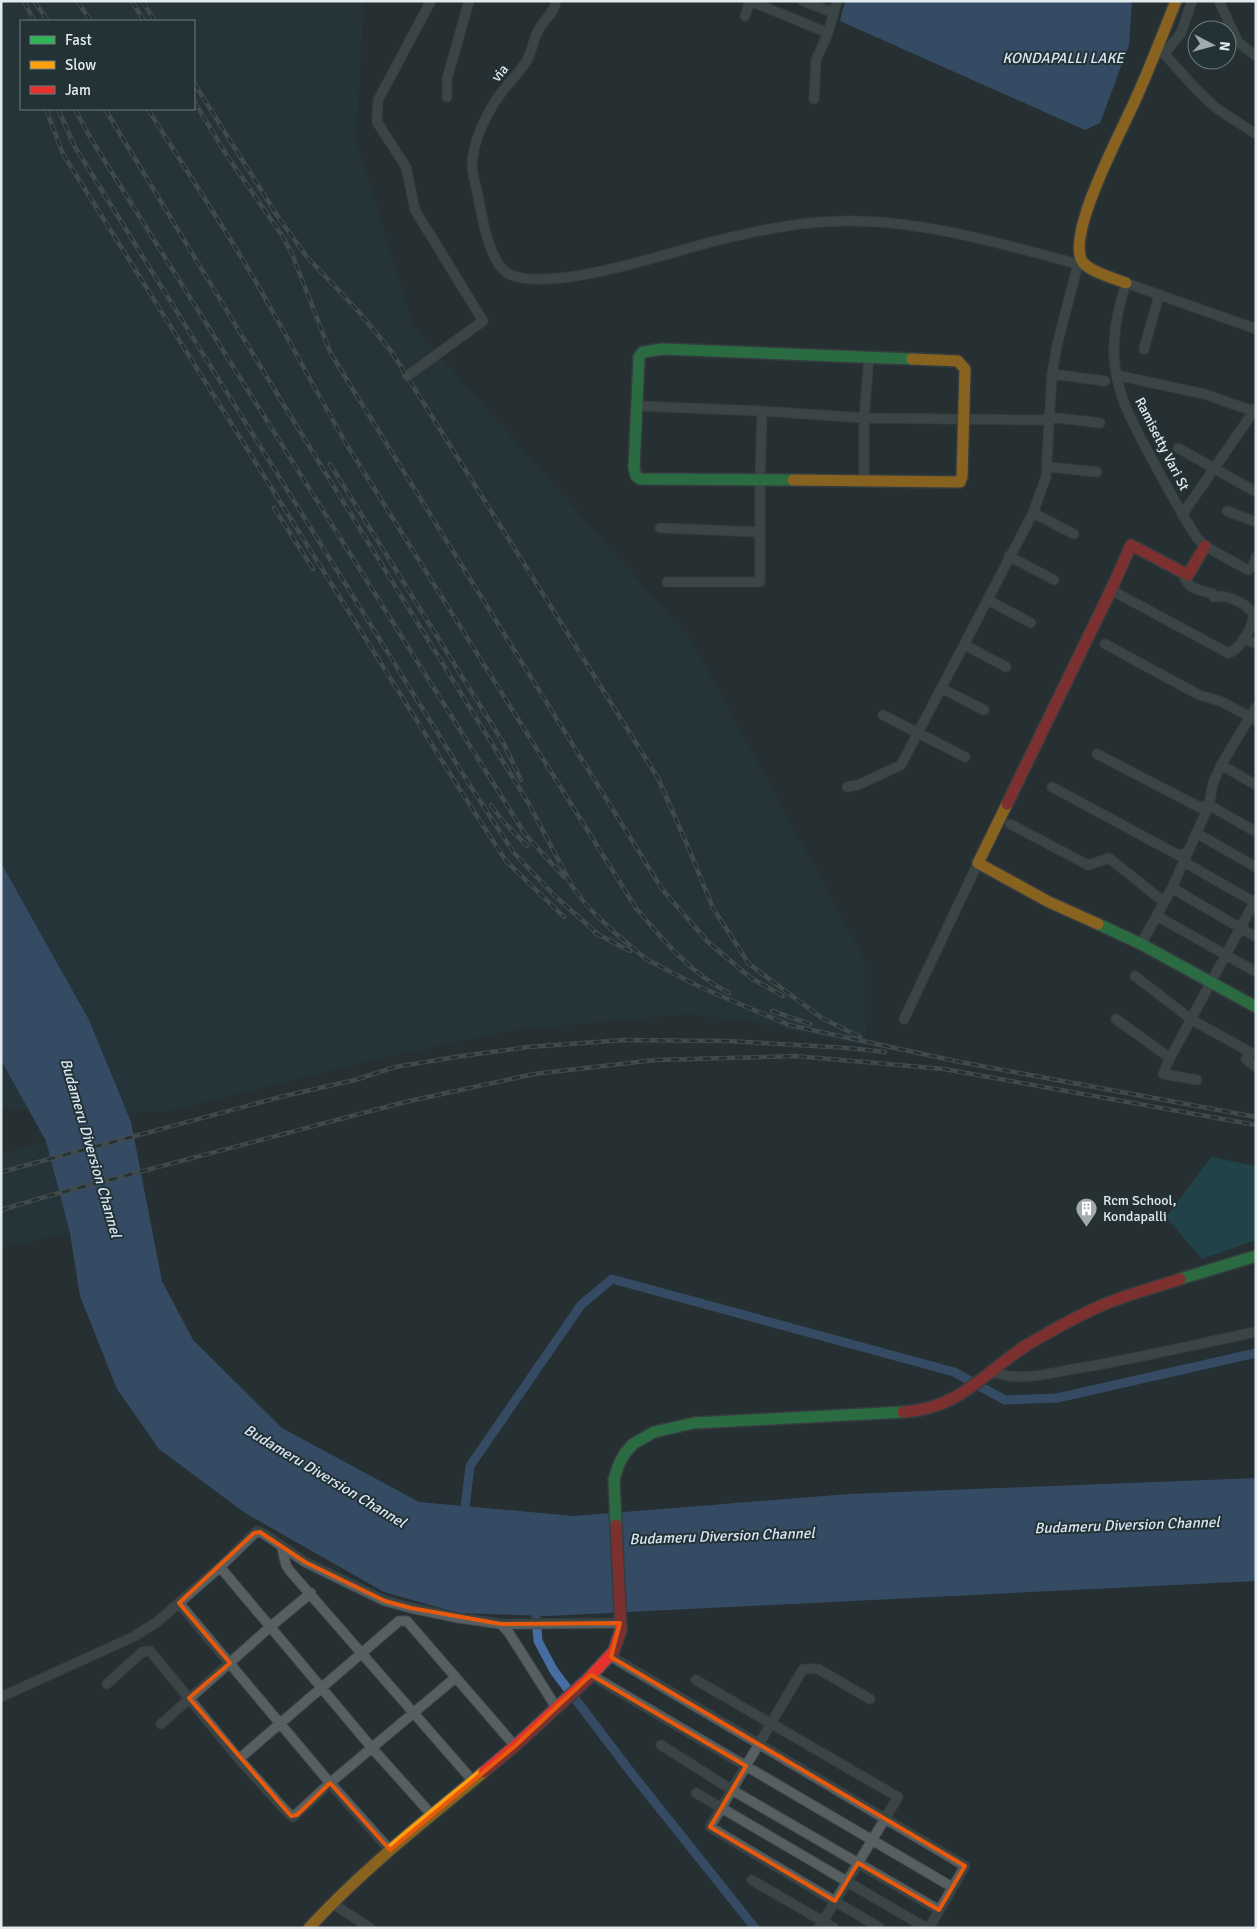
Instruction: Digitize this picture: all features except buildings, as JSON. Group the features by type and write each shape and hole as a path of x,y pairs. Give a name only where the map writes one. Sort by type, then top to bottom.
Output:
{"street":[{"path":"407,376 483,321 415,210 406,167 377,122 378,100 431,1"},
{"path":"447,97 446,80 469,1"},
{"name":"via","path":"556,1 556,7 539,29 526,62 494,102 477,141 472,165 484,230 498,263 509,275 532,280 552,280 604,270 711,242 792,225 848,221 904,225 954,233 1080,263"},
{"path":"745,16 750,1 828,33"},
{"path":"803,1 834,13"},
{"path":"814,99 816,60 828,33 836,1"},
{"path":"846,787 858,785 901,765 1033,513 1048,467 1052,374 1080,263 1080,237 1090,202 1161,50 1176,1"},
{"path":"1161,50 1181,34 1192,1"},
{"path":"1218,1 1238,42 1256,56"},
{"path":"1161,50 1216,108 1256,134"},
{"path":"1080,263 1126,283 1256,329"},
{"name":"Ramisetty Vari St","path":"1126,283 1119,307 1114,344 1116,376 1127,412 1197,538 1205,546 1248,570 1252,567 1256,557"},
{"path":"1144,349 1159,295"},
{"path":"663,349 958,361 965,369 962,476 960,482 956,483 864,480 640,479 636,476 634,468 637,406 639,357 643,352 663,349"},
{"path":"864,480 864,418 869,357"},
{"path":"1052,374 1105,381"},
{"path":"1116,376 1204,394 1255,411 1182,514"},
{"path":"637,406 762,411 864,418 1042,420 1050,417 1100,423"},
{"path":"667,582 760,582 762,411"},
{"path":"1178,448 1256,492"},
{"path":"1048,467 1097,472"},
{"path":"1227,511 1256,522"},
{"path":"1033,513 1074,534"},
{"path":"660,528 760,532"},
{"path":"904,1019 1111,590 1130,545 1182,573 1189,574 1205,546"},
{"path":"1009,556 1054,580"},
{"path":"1111,590 1228,652 1235,650 1248,634 1254,617 1250,610 1230,598 1223,596 1214,597 1213,594 1192,588 1187,585 1182,573"},
{"path":"988,600 1031,623"},
{"path":"1244,638 1256,644"},
{"path":"1106,644 1199,695 1220,701 1253,718"},
{"path":"965,645 1006,667"},
{"path":"942,688 984,710"},
{"path":"1141,944 1184,862 1209,805 1220,764 1253,718 1256,707"},
{"path":"883,715 965,757"},
{"path":"1097,754 1199,807 1209,805 1256,832"},
{"path":"1220,764 1256,786"},
{"path":"1052,787 1178,854 1183,854 1184,862"},
{"path":"1010,824 1088,866 1109,858 1164,902"},
{"path":"1196,833 1256,867"},
{"path":"1184,862 1255,901 1163,1074 1197,1080"},
{"path":"978,863 1049,902 1141,944 1212,981 1256,1007"},
{"path":"1172,888 1256,937"},
{"path":"1157,916 1256,972"},
{"path":"1135,976 1192,1020 1250,1052 1246,1059 1256,1067"},
{"path":"1116,1019 1170,1058"},
{"path":"308,1928 332,1903 390,1850 515,1746 610,1656 618,1644 620,1630 615,1474 617,1466 627,1450 642,1436 664,1428 694,1423 921,1411 948,1401 969,1390 1034,1341 1117,1299 1256,1256"},
{"path":"994,1372 1005,1376 1024,1377 1124,1360 1256,1332"},
{"path":"1,1697 133,1637 157,1622 220,1568 257,1531 305,1562 385,1601 458,1618 501,1624 620,1623"},
{"path":"282,1548 289,1570 473,1781"},
{"path":"220,1568 372,1748 432,1815"},
{"path":"160,1724 311,1593"},
{"path":"179,1603 330,1783 390,1850"},
{"path":"240,1759 399,1621 407,1621 515,1746"},
{"path":"501,1624 557,1706"},
{"path":"107,1684 142,1652 150,1651 240,1759 287,1812 293,1816 455,1678"},
{"path":"610,1656 966,1866 927,1928 696,1794"},
{"path":"870,1700 818,1669 803,1668 710,1828 880,1928"},
{"path":"591,1675 952,1887"},
{"path":"696,1680 898,1798 821,1925"},
{"path":"661,1745 732,1790 938,1910"},
{"path":"752,1880 821,1925 834,1928"},
{"path":"332,1903 370,1928"}],"highlighted area":[{"path":"260,1532 305,1562 385,1601 411,1608 501,1624 620,1623 611,1657 965,1866 939,1910 858,1863 835,1901 710,1827 746,1766 591,1675 515,1746 390,1850 330,1783 297,1815 291,1816 189,1698 230,1663 179,1603 254,1533"}],"shaded area":[{"path":"1,1 364,1 356,140 413,326 691,640 865,960 866,1046 760,1023 686,1014 507,1031 373,1060 167,1112 1,1110"},
{"path":"46,1141 70,1233 1,1248 1,1154"},
{"path":"1211,1157 1256,1166 1256,1240 1202,1259 1166,1217"}],"water":[{"name":"KONDAPALLI LAKE","path":"845,1 1132,1 1129,45 1100,123 1085,130 840,21"},
{"name":"Budameru Diversion Channel","path":"1,863 89,1020 131,1122 162,1281 193,1340 282,1428 419,1502 574,1516 849,1494 1256,1478 1256,1581 548,1616 458,1613 384,1592 245,1513 159,1449 117,1389 80,1296 70,1233 46,1141 1,1060"}],"waterway":[{"path":"464,1517 470,1466 581,1305 612,1279 954,1372 1005,1400 1057,1398 1256,1353"},
{"path":"535,1605 538,1641 554,1671 633,1775 755,1928"}],"railway":[{"path":"24,1 34,20"},
{"path":"34,1 47,20"},
{"path":"77,1 90,20"},
{"path":"132,1 143,20"},
{"path":"142,1 154,20"},
{"path":"195,85 278,217 307,257 359,312 391,351 658,778 713,908 749,964 822,1018 860,1037"},
{"path":"195,103 226,154 283,237 292,254 331,354 662,889 708,942 751,978 783,996"},
{"path":"46,110 63,154 462,793 506,861 564,917"},
{"path":"58,110 75,147 471,787 514,853 555,896 600,936"},
{"path":"76,110 91,139 525,834 564,877"},
{"path":"106,110 285,407 529,804 572,886 587,906 646,959 700,987 789,1025 960,1062"},
{"path":"149,110 243,260 347,445 636,908 667,944 690,966 729,993"},
{"path":"330,464 504,744 521,780"},
{"path":"274,508 313,569"},
{"path":"491,805 502,820 527,846"},
{"path":"595,933 630,951"},
{"path":"772,1011 810,1024"},
{"path":"1,1172 284,1096 355,1080 395,1067 528,1047 624,1040 728,1041 885,1052"},
{"path":"1,1210 405,1102 534,1074 655,1060 796,1056 944,1069 1256,1125"},
{"path":"955,1061 1256,1117"}],"traffic: fast":[{"path":"663,349 912,359"},
{"path":"663,349 643,352 639,357 634,468 636,476 640,479 793,480"},
{"path":"1098,924 1141,944 1256,1007"},
{"path":"1180,1279 1256,1256"},
{"path":"616,1525 614,1479 619,1464 633,1444 654,1432 694,1423 903,1412"}],"traffic: slow":[{"path":"1126,283 1088,267 1081,259 1079,244 1083,225 1099,178 1142,84 1176,1"},
{"path":"793,480 960,482 962,477 965,369 958,361 912,359"},
{"path":"1007,804 978,863 1049,902 1098,924"},
{"path":"309,1928 372,1866 484,1772"}],"traffic: jam":[{"path":"1007,804 1131,545 1188,575 1205,546"},
{"path":"903,1412 923,1409 956,1397 1027,1345 1084,1314 1126,1296 1180,1279"},
{"path":"484,1772 588,1679 614,1651 621,1630 616,1525"}],"place":[{"name":"Rcm School, Kondapalli","path":"1087,1227"}]}
